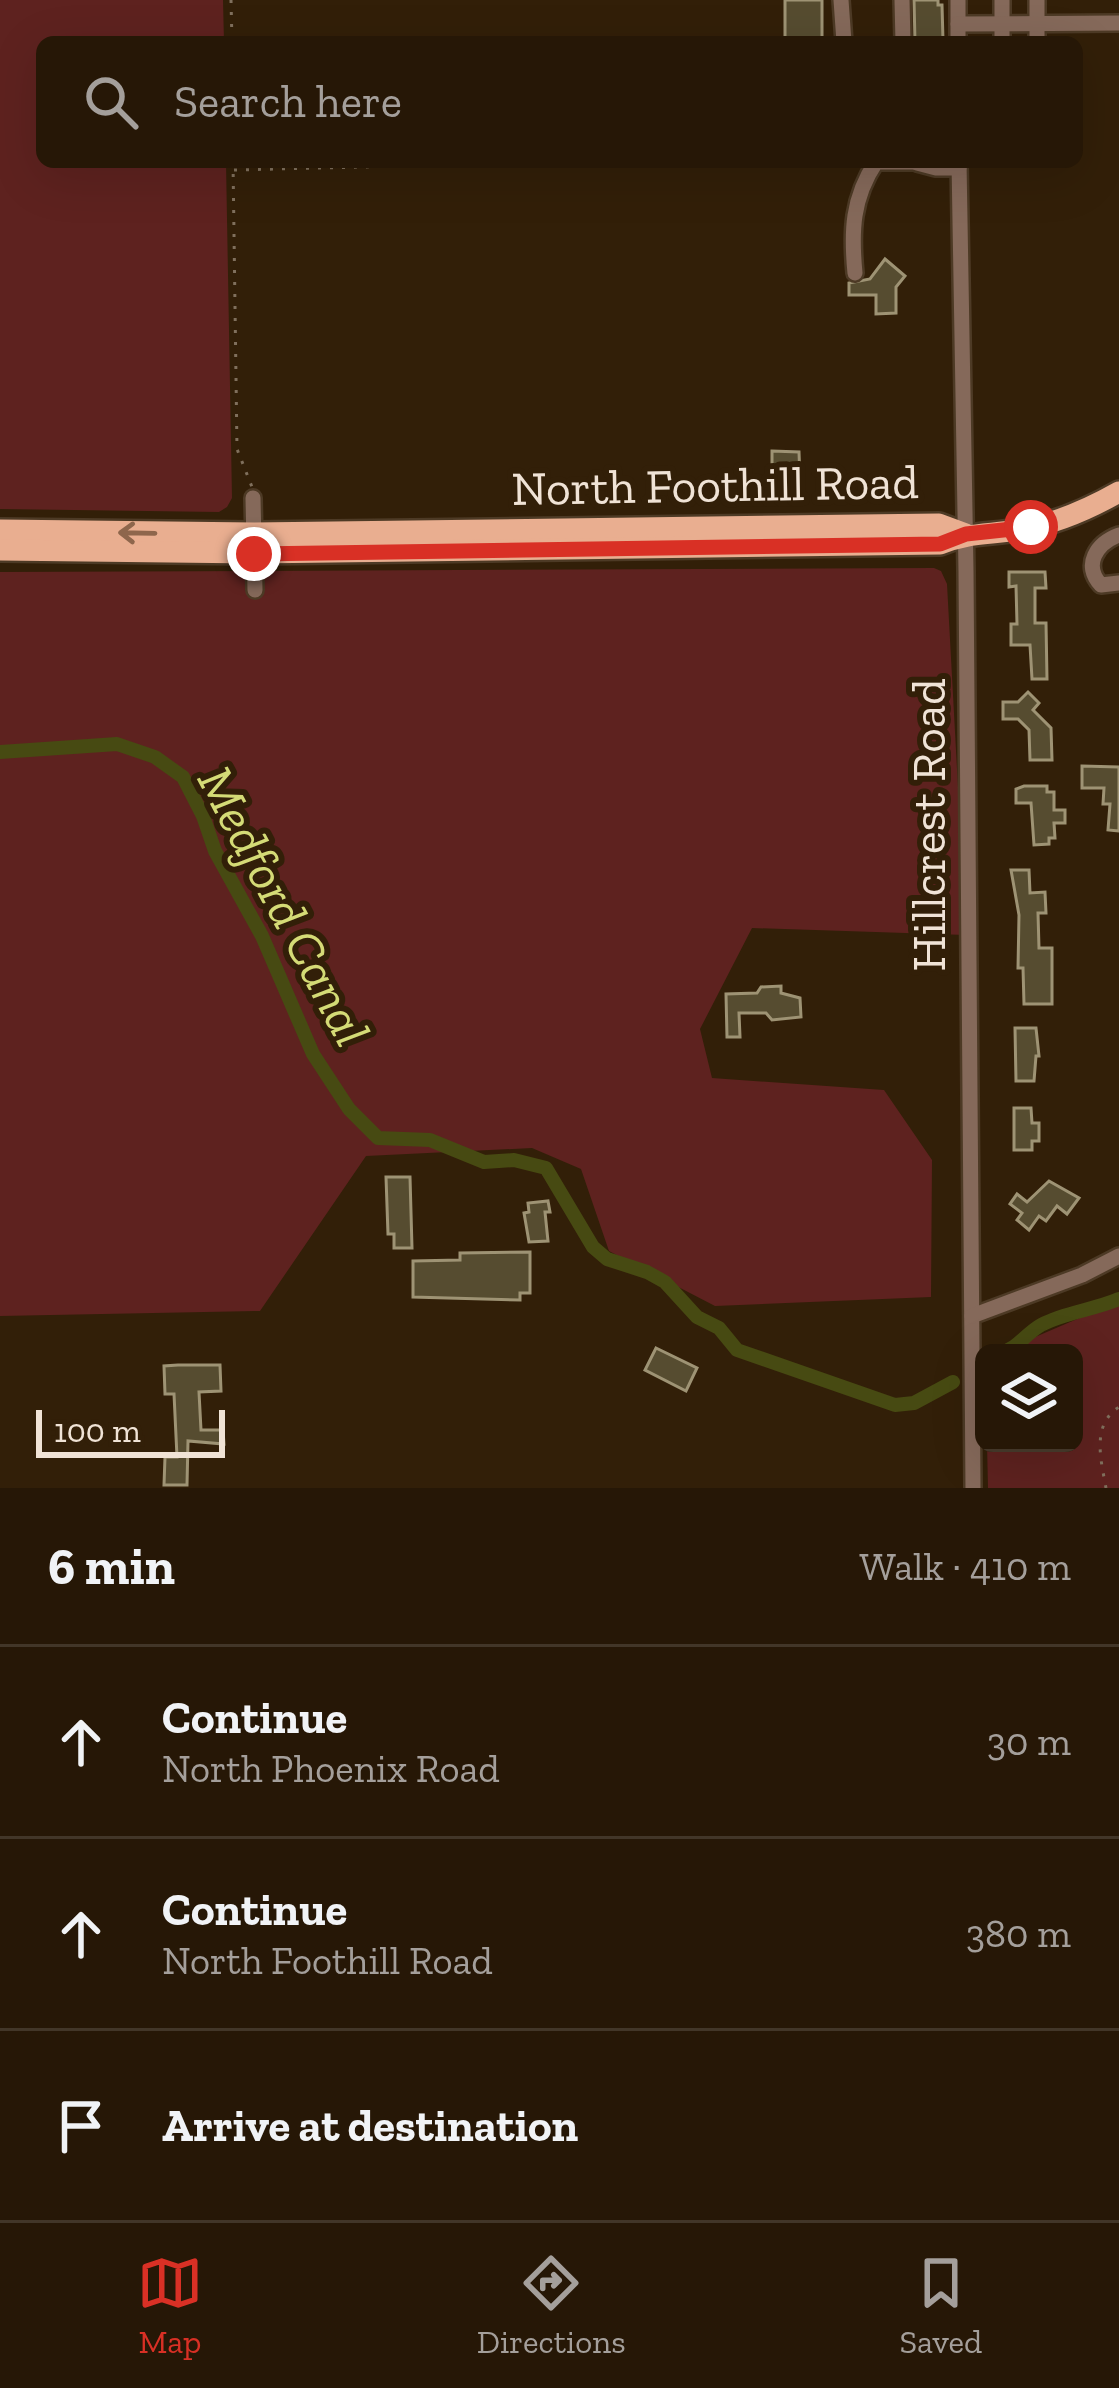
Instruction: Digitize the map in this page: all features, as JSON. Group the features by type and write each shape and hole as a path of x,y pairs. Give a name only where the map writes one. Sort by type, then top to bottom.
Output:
{"main road":[{"name":"North Foothill Road","path":"0,550 254,543 940,544 966,534 1044,525 1119,492"},
{"name":"North Foothill Road","path":"0,530 254,543"}],"street":[{"path":"842,0 844,36"},
{"path":"902,0 903,36"},
{"path":"958,0 958,33 1002,24 1119,23"},
{"path":"1002,0 1002,36"},
{"path":"1037,0 1037,36"},
{"path":"855,273 854,209 871,168"},
{"name":"Hillcrest Road","path":"959,168 973,1488"},
{"path":"254,497 255,590"},
{"path":"1119,535 1105,540 1095,552 1092,567 1101,585 1119,583"},
{"path":"972,1316 1082,1275 1119,1256"}],"path":[{"path":"231,0 232,36"},
{"path":"254,497 237,449 233,170 318,168"},
{"path":"1106,1488 1102,1432 1109,1413 1119,1407"}],"shaded area":[{"path":"0,0 223,0 224,36 36,36 36,168 226,168 232,498 219,512 0,509"},
{"path":"934,568 947,584 966,935 752,928 700,1029 712,1078 884,1090 932,1160 931,1297 715,1306 609,1251 581,1169 532,1148 366,1156 260,1311 0,1316 0,572"},
{"path":"1119,1301 1119,1488 988,1488 987,1452 1083,1452 1083,1344 1019,1344"}],"building":[{"path":"785,0 822,0 822,36 785,36"},
{"path":"914,0 938,0 943,36 915,36"},
{"path":"885,259 905,276 896,287 896,313 876,314 876,295 849,295 849,283 870,279"},
{"path":"772,451 799,452 800,480 772,480"},
{"path":"1009,572 1045,572 1046,588 1035,588 1035,623 1046,623 1047,679 1032,679 1030,645 1011,645 1011,624 1017,624 1016,586 1009,587"},
{"path":"1028,692 1039,703 1033,710 1051,728 1052,760 1030,760 1029,730 1018,719 1003,719 1003,702 1018,702"},
{"path":"1082,766 1119,767 1119,831 1108,830 1110,804 1103,804 1104,788 1082,788"},
{"path":"1047,786 1047,792 1054,792 1054,810 1065,810 1065,823 1054,823 1055,838 1049,838 1049,844 1034,845 1031,803 1016,803 1016,789"},
{"path":"1011,870 1029,870 1030,893 1045,892 1046,913 1038,913 1039,948 1052,948 1052,1004 1024,1004 1023,968 1018,968 1019,915"},
{"path":"781,986 781,993 800,998 801,1017 772,1020 766,1013 739,1013 740,1037 727,1037 726,994"},
{"path":"1015,1028 1036,1028 1039,1056 1034,1081 1016,1081"},
{"path":"1014,1108 1031,1108 1032,1123 1039,1123 1039,1141 1032,1141 1032,1150 1014,1150"},
{"path":"386,1177 410,1177 412,1248 394,1248 394,1234 388,1234"},
{"path":"1049,1181 1079,1198 1067,1214 1057,1206 1046,1221 1039,1216 1029,1230 1017,1220 1022,1213 1010,1204 1017,1194 1027,1202"},
{"path":"548,1201 548,1241 529,1242 524,1213 529,1212 528,1203"},
{"path":"530,1252 530,1293 520,1293 520,1300 413,1297 413,1261 460,1260 460,1253"},
{"path":"656,1348 697,1368 686,1391 645,1370"},
{"path":"220,1365 221,1391 199,1392 201,1430 223,1430 224,1444 188,1441 187,1485 164,1485 165,1457 177,1457 174,1394 165,1394 164,1366"}],"waterway":[{"name":"Medford Canal","path":"0,752 117,744 155,757 183,777 215,851 262,936 313,1054 349,1109 378,1138 430,1140 484,1162 514,1160 546,1168 593,1247 607,1259 665,1282 697,1317 719,1328 737,1350 895,1405 914,1403 953,1382"},
{"name":"Medford Canal","path":"1017,1344 1050,1321 1119,1299"}],"route":[{"path":"254,554 940,544 966,534 1031,527"}]}
